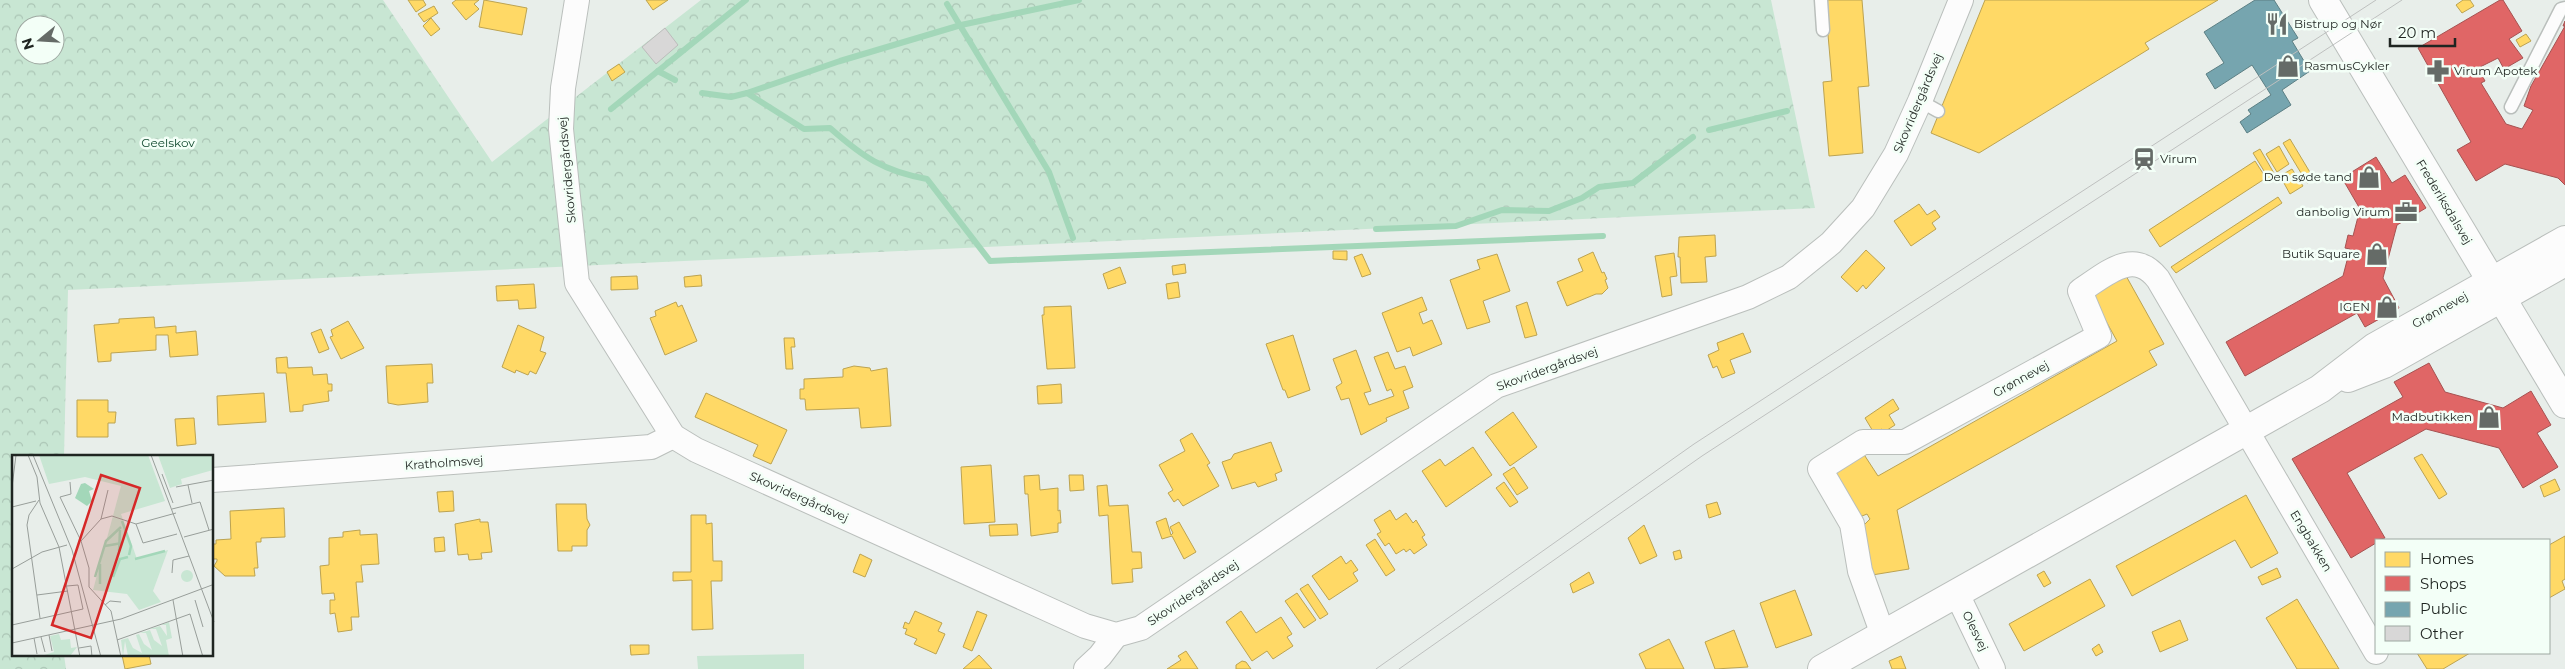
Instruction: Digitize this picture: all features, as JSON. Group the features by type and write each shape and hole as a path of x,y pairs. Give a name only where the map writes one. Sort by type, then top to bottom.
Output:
{"street":[{"name":"Skovridergårdsvej","path":"577,0 563,88 561,129 577,283 673,436 696,450 1049,610 1085,626 1116,635 1142,628 1496,386 1748,297 1789,277 1831,244 1862,208 1902,143 1929,106 1961,0"},
{"name":"Frederiksdalsvej","path":"2323,0 2503,286 2565,374"},
{"name":"Frederiksdalsvej","path":"2341,0 2503,286 2565,404"},
{"name":"Grønnevej","path":"2503,286 2565,240"},
{"name":"Grønnevej","path":"1822,669 2320,389 2375,346 2503,286 2565,262"},
{"name":"Grønnevej","path":"1883,635 1860,571 1852,524 1820,469 1863,442 1905,442 2099,336 2080,292 2120,265 2144,266 2154,274 2247,430"},
{"name":"Engbakken","path":"2247,430 2375,649"},
{"name":"Kratholmsvej","path":"214,480 650,447 673,436"},
{"name":"Olesvej","path":"1956,594 1993,669"},
{"path":"1086,669 1100,656 1116,635"},
{"name":"Engbakken","path":"2378,654 2386,669"}],"lane":[{"path":"1821,0 1823,30"},
{"path":"2511,107 2561,9 2565,8"}],"green space":[{"name":"Geelskov","path":"0,0 383,0 492,162 701,0 1771,0 1815,208 68,290 64,455 12,455 12,656 64,656 66,669 0,669"},
{"path":"804,654 804,669 698,669 697,656"}],"building: Homes":[{"path":"408,0 423,0 426,5 416,12"},
{"path":"456,0 479,0 474,4 479,9 466,20 452,3"},
{"path":"484,0 527,8 522,35 479,27"},
{"path":"646,0 668,0 653,10"},
{"path":"1825,0 1862,0 1869,86 1858,87 1863,153 1829,156 1823,82 1832,81"},
{"path":"1985,0 2218,0 2145,43 2149,49 1979,153 1931,133"},
{"path":"2463,0 2470,0 2474,6 2462,13 2456,5"},
{"path":"434,6 438,13 424,22 418,14"},
{"path":"431,18 440,29 431,36 423,26"},
{"path":"2526,34 2531,41 2520,47 2516,40"},
{"path":"619,64 625,72 612,81 607,72"},
{"path":"2290,139 2314,179 2307,183 2283,143"},
{"path":"2279,146 2289,164 2277,172 2266,154"},
{"path":"2260,149 2275,175 2269,179 2253,153"},
{"path":"2255,161 2266,178 2160,247 2149,230"},
{"path":"2292,169 2303,186 2290,194 2280,176"},
{"path":"2278,197 2282,203 2176,273 2171,267"},
{"path":"1919,204 1927,215 1935,210 1940,217 1932,223 1936,229 1911,246 1894,221"},
{"path":"1715,235 1716,256 1705,257 1707,282 1681,283 1680,257 1678,257 1679,237"},
{"path":"1866,250 1885,268 1866,289 1863,285 1857,292 1841,277"},
{"path":"1333,251 1347,251 1347,260 1333,259"},
{"path":"1593,252 1602,273 1604,272 1607,279 1605,280 1608,288 1602,294 1596,294 1567,306 1557,282 1583,271 1578,259"},
{"path":"1674,253 1677,276 1670,277 1672,295 1662,297 1655,256"},
{"path":"1362,254 1371,274 1362,277 1354,257"},
{"path":"1497,254 1510,291 1483,301 1490,322 1467,329 1450,280 1480,269 1477,260"},
{"path":"1185,264 1186,273 1173,275 1172,266"},
{"path":"1120,267 1126,283 1108,289 1103,274"},
{"path":"2125,274 2164,344 2149,351 2157,365 1897,510 1909,569 1872,575 1862,527 1870,519 1867,514 1857,518 1830,473 1863,453 1878,476 2117,341 2091,294"},
{"path":"701,275 702,286 685,287 684,277"},
{"path":"637,276 638,289 611,290 611,277"},
{"path":"1178,282 1180,297 1168,299 1166,284"},
{"path":"534,284 536,308 519,309 518,300 497,301 496,286"},
{"path":"1422,297 1427,310 1419,313 1423,324 1432,320 1442,344 1413,356 1410,347 1397,352 1382,313"},
{"path":"676,302 678,307 682,305 697,341 665,355 650,318 656,316 655,311"},
{"path":"1527,302 1537,335 1525,338 1516,306"},
{"path":"1071,306 1075,368 1047,369 1042,315 1044,315 1044,307"},
{"path":"154,317 155,328 176,326 176,333 196,331 198,355 170,357 168,335 156,335 156,350 111,353 111,361 98,362 94,325 119,323 119,319"},
{"path":"348,321 364,348 341,359 330,337 333,336 331,330"},
{"path":"518,325 544,337 540,351 546,353 536,374 530,371 528,375 516,370 515,373 502,367"},
{"path":"321,329 329,349 319,353 311,333"},
{"path":"1743,333 1751,352 1730,360 1735,373 1722,378 1717,366 1713,368 1708,355 1719,350 1717,343"},
{"path":"1293,335 1310,390 1288,398 1285,390 1283,390 1266,344"},
{"path":"784,338 794,338 795,347 791,347 793,369 786,369"},
{"path":"1356,350 1371,391 1364,393 1369,405 1394,396 1391,389 1387,391 1374,357 1388,352 1395,369 1405,366 1413,387 1403,391 1409,408 1386,418 1387,421 1361,435 1349,398 1341,400 1336,387 1342,383 1333,359"},
{"path":"287,357 288,368 312,367 313,375 327,374 328,384 332,384 332,391 328,391 329,401 303,405 303,411 290,412 286,373 277,373 276,358"},
{"path":"432,364 433,383 427,383 428,402 398,405 388,403 386,366"},
{"path":"854,366 870,368 871,371 887,368 891,426 861,428 859,408 806,410 805,399 800,399 800,389 804,389 804,379 843,377 843,369"},
{"path":"1061,384 1062,403 1038,404 1037,386"},
{"path":"264,393 266,422 218,425 217,396"},
{"path":"706,393 787,430 771,464 753,456 758,445 695,417"},
{"path":"1893,399 1899,409 1889,415 1895,425 1884,432 1882,429 1874,433 1865,418"},
{"path":"77,400 108,400 108,412 116,412 115,423 108,423 108,437 77,437"},
{"path":"1513,412 1537,447 1510,466 1485,432"},
{"path":"194,418 196,444 177,446 175,419"},
{"path":"1192,433 1210,463 1207,465 1219,486 1183,506 1178,499 1174,502 1168,493 1173,490 1159,465 1185,451 1180,440"},
{"path":"1271,442 1282,471 1275,474 1277,480 1258,487 1255,482 1232,489 1222,462 1231,459 1234,454"},
{"path":"1473,447 1492,475 1446,507 1422,471 1440,459 1445,466"},
{"path":"2422,454 2447,494 2439,499 2414,458"},
{"path":"991,465 995,522 964,524 961,467"},
{"path":"1514,467 1528,488 1517,495 1503,474"},
{"path":"1039,475 1040,490 1058,488 1058,511 1060,510 1061,523 1058,523 1058,532 1031,536 1028,494 1025,494 1024,476"},
{"path":"1069,475 1083,475 1084,490 1070,491"},
{"path":"2555,479 2560,490 2544,497 2540,486"},
{"path":"1504,482 1518,502 1510,507 1496,488"},
{"path":"1107,485 1109,506 1128,505 1132,552 1141,552 1142,568 1132,569 1133,582 1112,584 1108,515 1099,516 1097,486"},
{"path":"453,491 454,511 439,512 437,492"},
{"path":"2246,495 2278,553 2251,568 2235,540 2132,596 2116,566"},
{"path":"1717,502 1721,514 1709,518 1706,505"},
{"path":"556,504 586,504 587,519 590,525 587,530 587,546 572,546 572,551 558,551"},
{"path":"284,508 285,537 261,538 261,542 256,542 258,568 254,568 255,576 225,576 214,566 217,561 217,559 214,559 214,544 216,544 216,540 231,539 230,511"},
{"path":"1390,510 1396,520 1406,513 1413,523 1416,520 1425,535 1422,537 1427,545 1414,554 1410,549 1406,552 1404,549 1396,554 1389,543 1385,546 1377,534 1381,532 1374,520"},
{"path":"691,515 706,515 706,524 712,523 713,561 722,561 722,581 711,581 713,629 692,630 692,580 673,581 673,572 691,572"},
{"path":"1166,518 1171,535 1173,533 1170,527 1179,522 1196,552 1184,559 1172,536 1162,539 1156,522"},
{"path":"480,519 480,522 488,522 492,552 481,553 482,559 469,560 468,554 458,555 455,524"},
{"path":"1017,524 1018,535 990,536 989,525"},
{"path":"1644,525 1657,556 1640,564 1628,538"},
{"path":"360,530 360,535 377,534 379,564 361,565 363,582 356,582 359,617 351,617 352,630 338,632 335,613 330,614 330,600 335,600 334,593 322,594 320,566 329,565 329,538 343,537 343,532"},
{"path":"2565,536 2565,579 2562,581 2565,589 2550,597 2550,544"},
{"path":"444,537 445,551 435,552 434,538"},
{"path":"1375,539 1395,570 1386,576 1366,545"},
{"path":"1680,550 1682,558 1675,560 1673,552"},
{"path":"860,554 872,560 865,577 853,572"},
{"path":"1341,556 1346,564 1351,560 1358,570 1353,573 1358,581 1329,600 1312,576"},
{"path":"2277,568 2281,577 2262,585 2258,577"},
{"path":"2044,571 2051,583 2044,587 2037,575"},
{"path":"1589,572 1594,583 1573,593 1570,584"},
{"path":"2090,579 2105,606 2024,651 2009,624"},
{"path":"1308,584 1328,614 1320,619 1300,589"},
{"path":"1795,590 1812,635 1776,648 1760,603"},
{"path":"1297,593 1316,620 1304,628 1285,601"},
{"path":"2297,599 2339,669 2297,669 2266,618"},
{"path":"915,611 942,623 938,631 945,634 936,654 914,644 917,639 905,634 907,629 903,628 905,622 909,624"},
{"path":"977,611 987,615 972,651 963,647"},
{"path":"1241,611 1256,633 1281,617 1292,634 1287,637 1293,646 1273,659 1267,651 1252,661 1226,622"},
{"path":"2180,620 2188,640 2160,652 2152,632"},
{"path":"1734,630 1748,667 1715,669 1705,642"},
{"path":"1669,639 1684,669 1646,669 1639,654"},
{"path":"2099,644 2103,652 2096,656 2092,649"},
{"path":"630,645 649,645 649,654 631,655"},
{"path":"1186,651 1198,669 1167,669 1181,660 1178,656"},
{"path":"2418,654 2468,654 2443,669 2427,669"},
{"path":"979,655 992,669 963,669"},
{"path":"122,656 149,656 151,664 125,669"},
{"path":"1901,656 1906,669 1892,669 1889,661"},
{"path":"1242,661 1246,662 1251,669 1236,669 1236,665"}],"building: Shops":[{"path":"2503,0 2522,31 2509,39 2523,58 2504,69 2498,58 2478,68 2485,81 2481,83 2506,124 2522,129 2533,110 2524,106 2531,86 2565,26 2565,185 2558,178 2505,164 2476,181 2457,150 2471,142 2418,48"},
{"path":"2376,157 2392,183 2405,175 2426,208 2397,225 2383,278 2399,308 2365,327 2357,313 2245,376 2226,342 2343,276 2350,249 2345,248 2348,235 2353,236 2360,209 2342,178"},
{"path":"2429,363 2445,392 2503,408 2531,391 2551,425 2537,433 2558,467 2523,488 2499,448 2426,429 2347,473 2385,538 2375,539 2375,544 2351,558 2292,459 2403,397 2394,382"}],"building: Public":[{"path":"2255,0 2274,0 2298,38 2292,41 2310,71 2282,90 2291,105 2247,133 2240,122 2251,114 2248,110 2271,95 2252,65 2215,89 2206,74 2224,63 2204,32"}],"building: Other":[{"path":"665,28 678,45 656,64 642,47"}],"waterway":[{"path":"611,109 746,0"},
{"path":"747,93 840,61 961,25 1079,0"},
{"path":"947,4 1049,172 1073,238"},
{"path":"658,71 675,80"},
{"path":"702,93 731,97 747,93 804,129 830,128 874,161 898,172 927,179 990,261 1603,236"},
{"path":"1709,130 1787,111"},
{"path":"1376,229 1456,226 1502,210 1549,211 1582,198 1599,187 1633,183 1693,137"}],"tram line":[{"path":"1376,669 1694,444 2376,0"},
{"path":"1399,669 1702,456 2402,0"}],"place":[{"name":"Bistrup og Nør","path":"2277,24"},
{"name":"RasmusCykler","path":"2288,66"},
{"name":"Virum Apotek","path":"2438,71"},
{"name":"Virum","path":"2144,159"},
{"name":"Den søde tand","path":"2369,177"},
{"name":"danbolig Virum","path":"2406,212"},
{"name":"Butik Square","path":"2377,254"},
{"name":"IGEN","path":"2387,307"},
{"name":"Madbutikken","path":"2489,417"}]}
